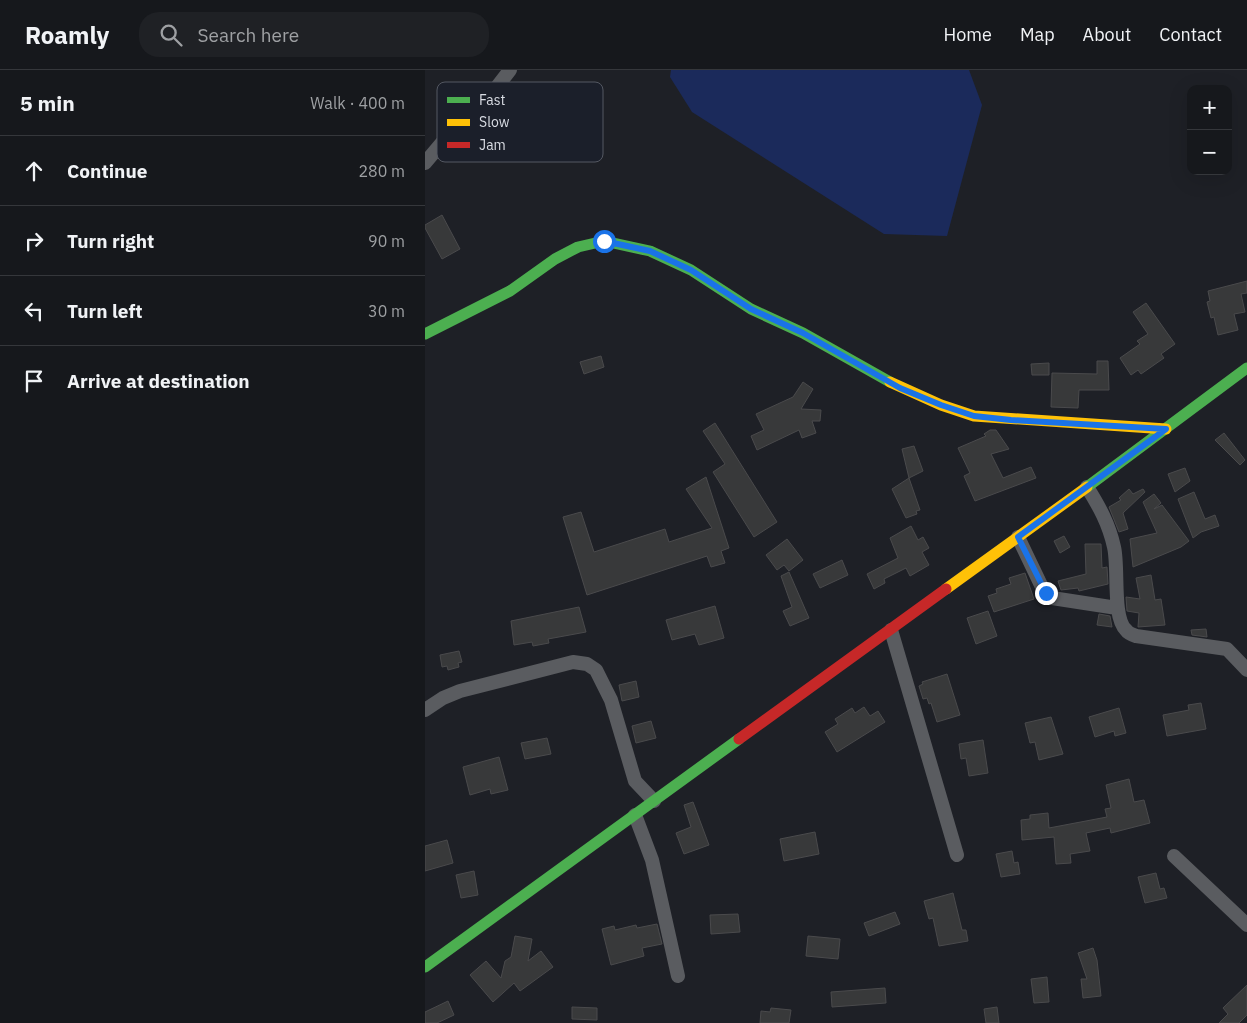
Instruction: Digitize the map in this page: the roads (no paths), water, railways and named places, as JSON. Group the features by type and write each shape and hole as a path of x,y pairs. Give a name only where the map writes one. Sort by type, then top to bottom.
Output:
{"street":[{"path":"501,82 510,70"},
{"path":"425,163 437,149"},
{"path":"425,334 510,291 555,259 578,248 604,241 650,251 691,270 751,309 803,333 900,388 941,405 974,416 1011,420 1166,429"},
{"path":"425,966 1246,371"},
{"path":"1087,487 1105,517 1114,547 1118,578 1117,608 1119,620 1126,631 1136,636 1187,644 1219,646 1233,654 1247,670"},
{"path":"1018,537 1041,585 1052,598 1117,608"},
{"path":"891,630 957,855"},
{"path":"425,710 443,698 460,691 573,662 592,666 597,670 611,700 635,781 654,801"},
{"path":"635,815 652,860 678,976"},
{"path":"1174,856 1247,925"}]}
